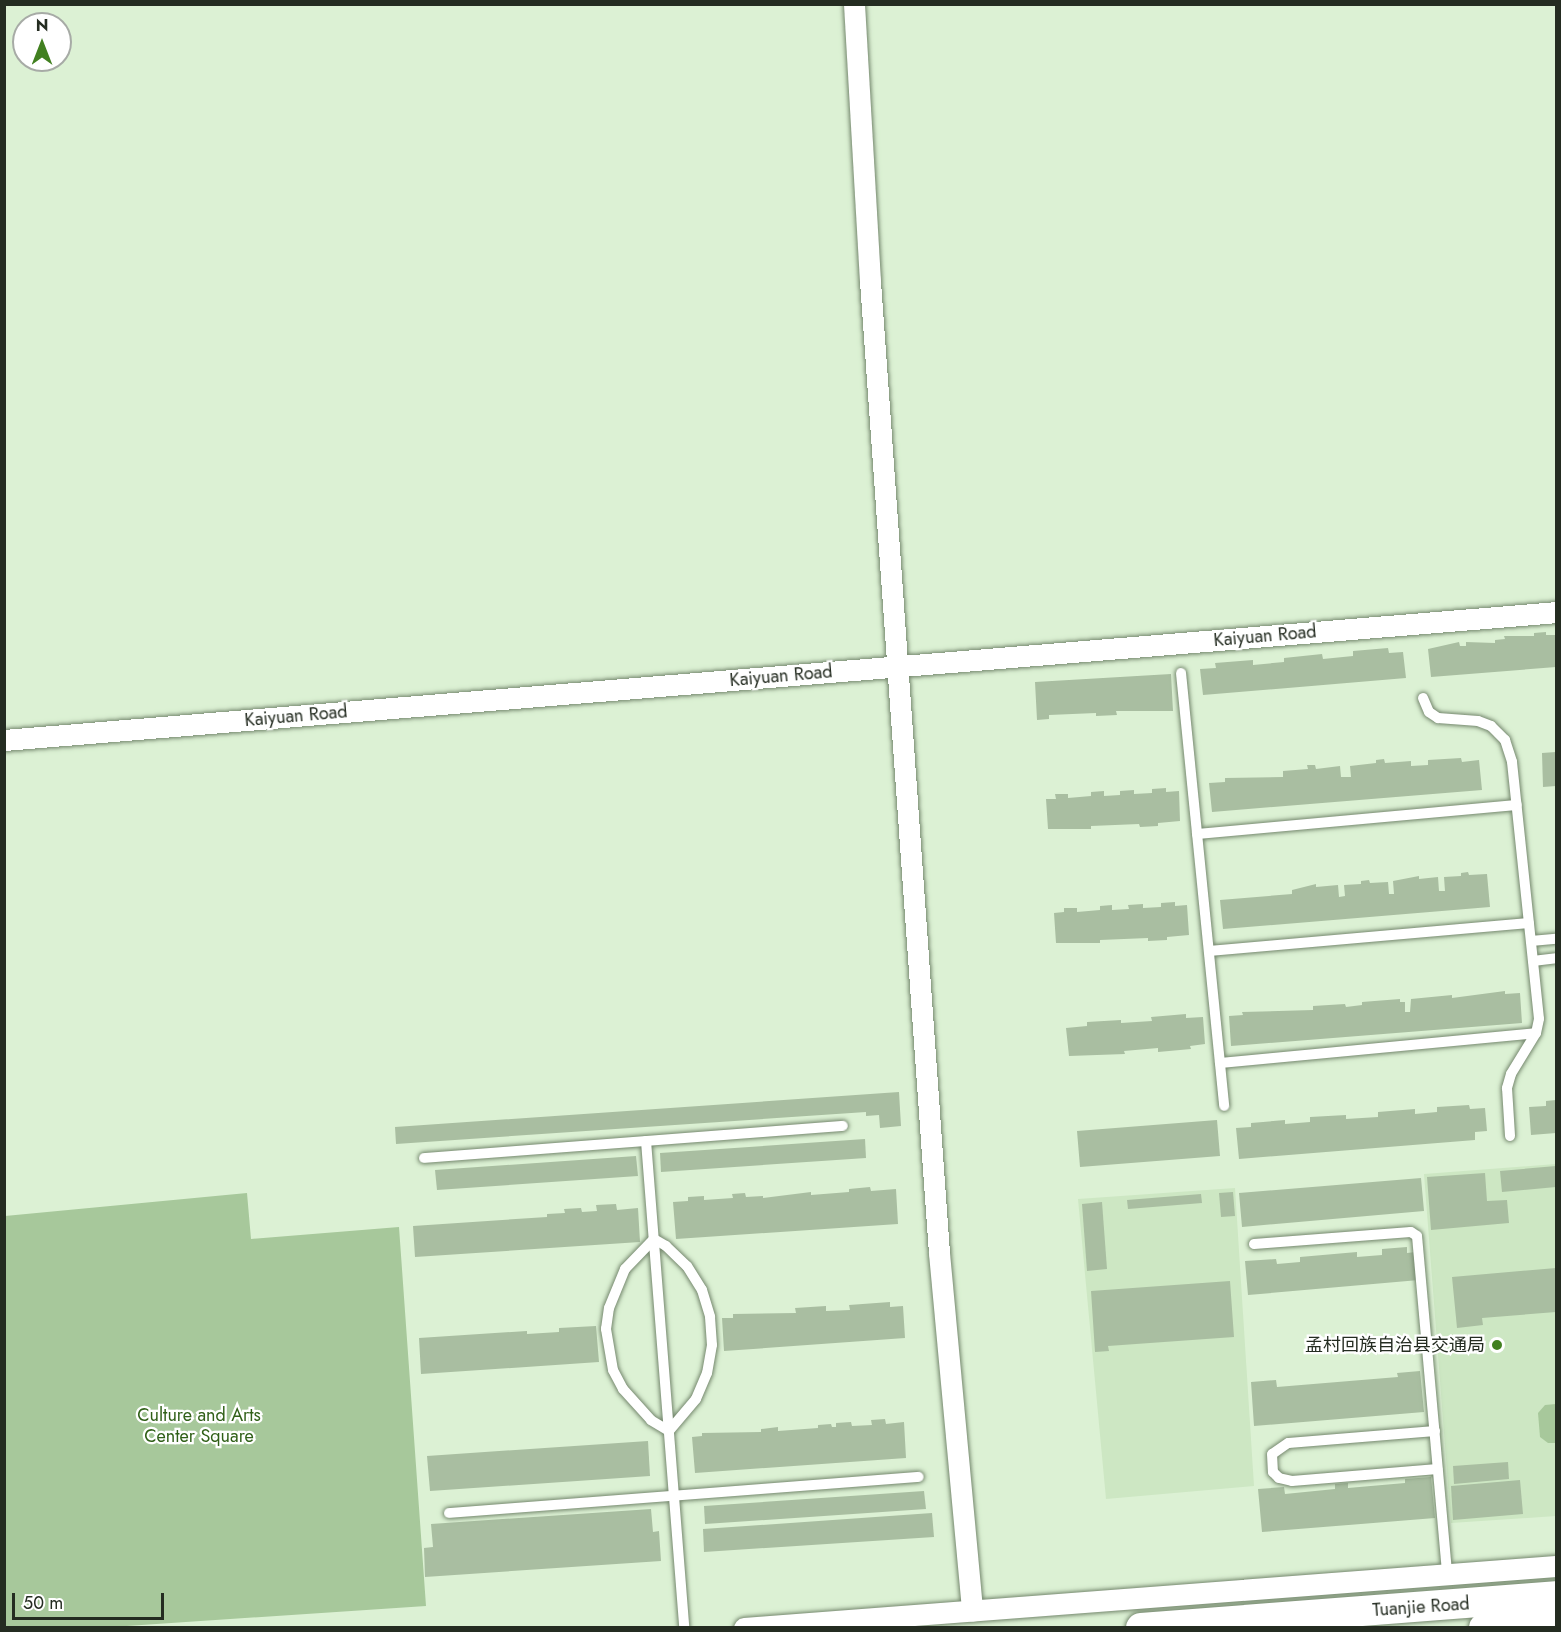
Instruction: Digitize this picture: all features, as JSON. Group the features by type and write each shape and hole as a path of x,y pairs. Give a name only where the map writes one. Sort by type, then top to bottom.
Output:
{"main road":[{"name":"Tuanjie Road","path":"1141,1628 1557,1596"},
{"name":"Tuanjie Road","path":"1484,1628 1557,1622"}],"street":[{"path":"854,4 870,281 939,1253 972,1610"},
{"name":"Kaiyuan Road","path":"4,740 1557,612"},
{"path":"744,1628 1557,1566"}],"lane":[{"path":"1181,673 1224,1106"},
{"path":"1423,698 1429,712 1438,718 1478,721 1491,726 1505,740 1512,762 1539,1019 1536,1033 1511,1074 1507,1088 1510,1136"},
{"path":"1197,834 1517,806"},
{"path":"1209,951 1529,923"},
{"path":"1531,941 1557,939"},
{"path":"1533,961 1557,958"},
{"path":"1220,1063 1536,1033"},
{"path":"423,1158 843,1126"},
{"path":"646,1141 684,1628"},
{"path":"1254,1244 1411,1232 1417,1236 1447,1574"},
{"path":"654,1239 631,1261 615,1288 609,1308 608,1350 613,1370 629,1397 651,1420 669,1431"},
{"path":"654,1239 666,1246 687,1266 702,1290 710,1317 712,1345 707,1373 696,1399 669,1431"},
{"path":"1435,1431 1288,1443 1272,1454 1274,1472 1279,1478 1292,1481 1438,1469"},
{"path":"449,1513 919,1477"}],"shaded area":[{"name":"孟村回族自治县交通局","path":"1556,1164 1556,1516 1451,1523 1424,1174"},
{"path":"1235,1188 1254,1486 1106,1499 1078,1199"}],"green space":[{"name":"Culture and Arts Center Square","path":"247,1193 251,1239 399,1227 426,1606 112,1627 5,1627 5,1216"},
{"path":"1556,1404 1556,1443 1548,1443 1540,1437 1538,1413 1545,1405"}],"building":[{"path":"1546,632 1546,635 1556,635 1556,667 1431,677 1428,649 1459,642 1460,646 1466,646 1466,642 1495,643 1495,640 1505,639 1504,636 1534,636 1534,633"},
{"path":"1388,648 1389,653 1403,652 1406,678 1203,695 1200,669 1216,668 1215,663 1253,660 1253,665 1284,662 1284,658 1322,654 1323,659 1353,656 1353,651"},
{"path":"1171,674 1173,711 1116,711 1117,715 1096,716 1096,713 1049,715 1049,719 1037,720 1035,682"},
{"path":"1556,752 1556,786 1543,787 1542,753"},
{"path":"1461,758 1462,762 1479,760 1482,790 1212,812 1209,783 1225,782 1225,778 1283,777 1283,771 1308,769 1307,765 1315,765 1316,769 1340,766 1341,777 1351,777 1350,766 1376,763 1376,760 1384,759 1385,763 1411,761 1411,766 1428,765 1428,760"},
{"path":"1166,788 1166,792 1179,791 1180,821 1158,823 1158,826 1140,827 1139,824 1091,826 1091,829 1048,829 1046,799 1056,799 1055,794 1068,794 1068,798 1091,796 1091,792 1104,791 1104,796 1120,795 1120,791 1134,790 1134,794 1152,793 1152,789"},
{"path":"1468,872 1469,875 1487,874 1490,907 1223,929 1220,900 1292,894 1292,890 1316,884 1316,887 1338,885 1339,897 1345,896 1344,885 1361,884 1361,881 1369,880 1370,883 1388,882 1389,894 1394,894 1393,881 1419,876 1419,879 1438,877 1439,891 1445,891 1444,877 1461,876 1461,873"},
{"path":"1175,902 1175,906 1187,905 1189,935 1167,937 1167,940 1148,941 1148,938 1100,940 1100,943 1056,943 1054,913 1064,912 1064,908 1077,908 1077,912 1100,910 1100,906 1112,905 1112,910 1129,909 1128,905 1143,904 1143,908 1161,907 1161,903"},
{"path":"1505,991 1505,994 1520,993 1522,1023 1231,1046 1229,1016 1243,1015 1242,1012 1313,1010 1313,1006 1345,1004 1346,1007 1362,1005 1362,1002 1400,999 1400,1002 1405,1002 1405,1012 1410,1012 1411,999 1452,995 1452,998"},
{"path":"1186,1014 1186,1018 1203,1017 1205,1044 1190,1046 1191,1049 1158,1052 1158,1048 1124,1051 1125,1054 1069,1056 1066,1028 1087,1026 1087,1022 1152,1021 1151,1017"},
{"path":"899,1092 901,1126 880,1128 879,1115 866,1116 866,1112 396,1144 395,1127"},
{"path":"1556,1100 1556,1133 1531,1135 1529,1107 1546,1106 1546,1101"},
{"path":"1469,1105 1470,1109 1485,1108 1487,1131 1475,1132 1475,1140 1239,1159 1236,1128 1251,1127 1251,1123 1285,1120 1285,1124 1310,1122 1310,1117 1346,1115 1346,1119 1378,1117 1378,1112 1415,1109 1415,1114 1437,1112 1437,1107"},
{"path":"1217,1120 1220,1156 1080,1167 1077,1131"},
{"path":"865,1139 866,1158 661,1172 660,1153"},
{"path":"636,1156 638,1176 437,1190 435,1170"},
{"path":"1556,1166 1556,1187 1502,1192 1500,1171"},
{"path":"1485,1173 1487,1201 1507,1200 1509,1223 1431,1230 1427,1177"},
{"path":"1421,1178 1424,1211 1242,1227 1239,1193"},
{"path":"870,1187 871,1191 896,1189 898,1224 676,1239 673,1202 688,1201 688,1197 704,1196 704,1200 733,1198 732,1194 745,1193 746,1197 763,1196 763,1198 811,1192 811,1195 849,1192 849,1189"},
{"path":"1233,1192 1235,1216 1221,1217 1219,1193"},
{"path":"1201,1194 1202,1203 1128,1209 1127,1200"},
{"path":"1102,1202 1107,1269 1087,1271 1082,1204"},
{"path":"616,1204 617,1210 638,1208 640,1242 415,1257 413,1226 547,1217 547,1214 565,1213 564,1209 581,1208 582,1212 597,1211 596,1205"},
{"path":"1407,1247 1407,1253 1416,1252 1419,1280 1248,1295 1245,1261 1276,1259 1277,1264 1300,1262 1300,1257 1357,1252 1357,1257 1382,1255 1382,1249"},
{"path":"1556,1268 1556,1312 1482,1318 1483,1325 1457,1328 1452,1277"},
{"path":"1230,1281 1234,1337 1108,1346 1109,1351 1095,1352 1091,1291"},
{"path":"890,1302 890,1307 903,1306 905,1338 724,1351 722,1318 733,1318 733,1314 796,1313 795,1308 826,1306 826,1311 850,1310 849,1305"},
{"path":"596,1326 599,1362 421,1374 419,1338 527,1331 527,1334 559,1332 559,1328"},
{"path":"1420,1371 1424,1412 1254,1426 1251,1382 1276,1380 1277,1387 1398,1377 1397,1373"},
{"path":"885,1419 886,1424 904,1422 906,1458 695,1473 692,1437 702,1436 702,1433 761,1432 761,1429 778,1427 778,1431 818,1428 818,1425 831,1424 832,1427 836,1427 836,1423 851,1422 852,1426 872,1425 871,1420"},
{"path":"648,1441 650,1476 430,1491 427,1456"},
{"path":"1508,1462 1509,1479 1454,1484 1453,1466"},
{"path":"1431,1477 1435,1518 1262,1532 1258,1489 1284,1487 1285,1494 1335,1489 1335,1484 1348,1483 1348,1488 1405,1483 1405,1479"},
{"path":"1520,1480 1523,1514 1453,1520 1451,1486"},
{"path":"924,1491 926,1509 705,1524 704,1506"},
{"path":"651,1509 653,1532 659,1531 661,1561 425,1577 424,1548 433,1547 431,1524"},
{"path":"932,1513 934,1537 704,1552 703,1529"}],"place":[{"name":"孟村回族自治县交通局","path":"1497,1345"}]}
